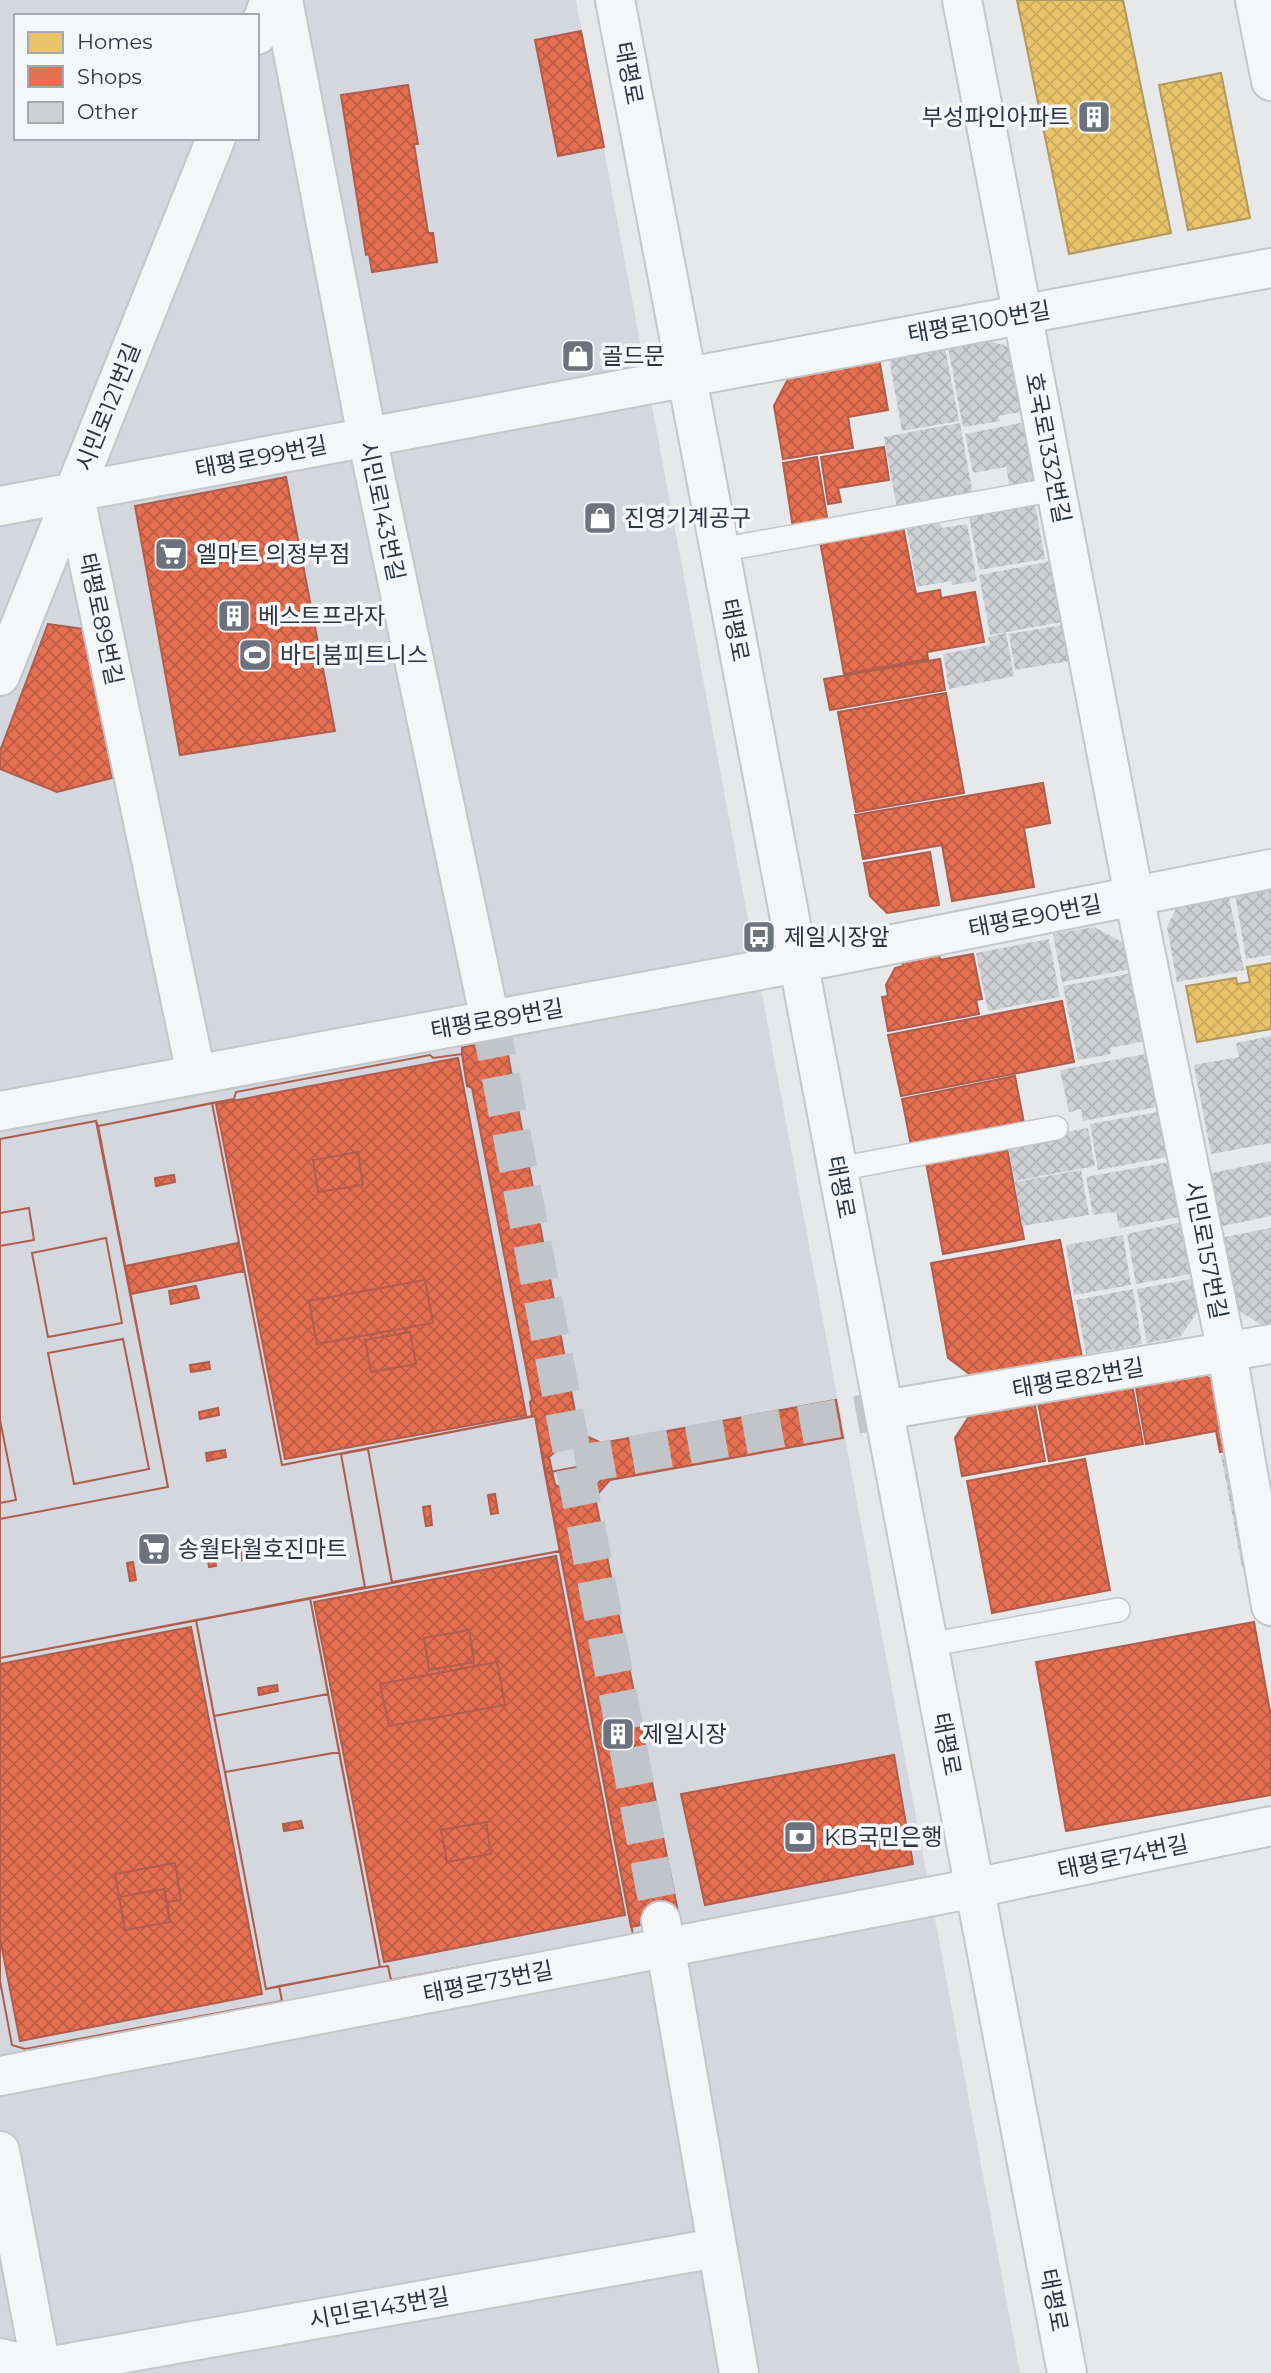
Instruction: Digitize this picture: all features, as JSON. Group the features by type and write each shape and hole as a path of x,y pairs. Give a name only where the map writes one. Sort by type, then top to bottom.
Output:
{"street":[{"path":"259,30 270,0"},
{"name":"시민로143번길","path":"283,0 367,437 490,1020"},
{"name":"태평로","path":"615,0 1067,2373"},
{"name":"호국로1332번길","path":"962,0 1134,896"},
{"path":"1262,18 1271,81"},
{"name":"시민로121번길","path":"0,676 215,140"},
{"name":"태평로100번길","path":"687,377 1271,268"},
{"name":"태평로99번길","path":"0,506 687,377"},
{"name":"태평로89번길","path":"74,492 196,1074"},
{"name":"태평로90번길","path":"799,963 1271,869"},
{"name":"시민로157번길","path":"1134,896 1227,1353 1271,1606"},
{"name":"태평로89번길","path":"0,1111 799,963"},
{"name":"태평로82번길","path":"884,1410 1271,1344"},
{"name":"태평로74번길","path":"975,1888 1271,1826"},
{"name":"태평로73번길","path":"0,2076 663,1935 975,1888"},
{"path":"663,1935 740,2373"},
{"path":"0,2151 48,2371 0,2358"},
{"name":"시민로143번길","path":"48,2371 716,2248"}],"lane":[{"path":"720,550 1056,489"},
{"path":"838,1169 1056,1128"},
{"path":"928,1645 1118,1610"}],"shaded area":[{"path":"0,0 576,0 1020,2373 0,2373"}],"building: Homes":[{"name":"부성파인아파트","path":"1017,0 1123,0 1171,233 1069,254"},
{"path":"1221,73 1250,218 1188,230 1159,85"},
{"path":"1271,963 1271,1029 1197,1042 1186,986 1236,978 1237,984 1250,982 1247,967"}],"building: Shops":[{"path":"581,31 604,147 558,156 535,40"},
{"path":"408,85 428,233 433,233 437,262 372,272 369,254 366,255 341,95"},
{"path":"879,358 888,410 848,417 853,448 783,459 774,406 788,379 796,378 795,372"},
{"path":"884,447 889,480 838,488 841,502 828,504 821,457"},
{"path":"817,457 828,523 793,528 783,463"},
{"name":"베스트프라자","path":"286,477 335,731 180,755 135,506"},
{"path":"903,526 916,594 940,590 941,598 975,592 984,642 927,652 928,659 844,674 820,541"},
{"path":"48,624 90,630 112,778 57,792 0,769 0,751"},
{"path":"940,659 945,690 830,710 824,679"},
{"path":"946,693 964,793 856,812 838,712"},
{"path":"1043,783 1050,823 1024,828 1034,887 952,901 942,845 863,859 855,815"},
{"path":"930,852 939,905 887,913 870,896 864,863"},
{"path":"939,953 940,960 973,954 982,999 976,1000 979,1014 888,1031 882,997 888,996 886,985 895,968 903,966 902,960"},
{"path":"1062,1001 1074,1062 901,1096 888,1035"},
{"path":"505,1039 579,1433 602,1443 577,1467 545,1473 535,1416 532,1416 532,1399 472,1088 467,1086 462,1054 462,1047"},
{"path":"462,1054 467,1086 472,1088 532,1399 532,1416 535,1416 560,1551 392,1582 368,1449 341,1454 365,1587 310,1598 328,1694 214,1716 266,1989 225,1772 339,1752 380,1967 279,1986 282,2001 25,2049 12,2045 0,1981 0,1938 20,2041 262,1994 191,1627 0,1664 0,1503 16,1500 0,1420 0,1246 34,1240 29,1208 0,1213 0,1139 96,1121 98,1126 234,1099 236,1092 430,1055 433,1058","holes":["458,1058 526,1415 285,1459 216,1104","106,1238 122,1323 48,1337 32,1253","123,1339 149,1469 74,1484 48,1353"]},
{"path":"462,1054 467,1086 472,1088 532,1399 532,1416 282,1465 212,1103 234,1099 236,1092 430,1055 433,1058"},
{"path":"1015,1076 1024,1123 911,1145 902,1099"},
{"path":"212,1103 282,1465 535,1416 560,1551 0,1658 0,1519 168,1487 98,1126"},
{"path":"96,1121 168,1487 0,1519 0,1139"},
{"path":"1006,1143 1024,1239 943,1254 925,1157"},
{"path":"358,1152 363,1185 318,1192 313,1160"},
{"path":"358,1152 363,1185 318,1192 313,1160"},
{"path":"174,1175 175,1182 156,1186 155,1178"},
{"path":"29,1208 34,1240 0,1246 0,1213"},
{"path":"106,1238 122,1323 48,1337 32,1253"},
{"path":"1060,1240 1083,1363 980,1382 948,1358 931,1263"},
{"path":"238,1243 244,1271 131,1294 125,1266"},
{"path":"425,1280 433,1323 317,1344 309,1301"},
{"path":"425,1280 433,1323 317,1344 309,1301"},
{"path":"196,1286 199,1298 171,1304 169,1291"},
{"path":"410,1332 416,1364 371,1372 365,1340"},
{"path":"410,1332 416,1364 371,1372 365,1340"},
{"path":"123,1339 149,1469 74,1484 48,1353"},
{"path":"209,1362 210,1369 191,1372 190,1365"},
{"path":"1190,1367 1226,1388 1238,1449 1220,1452 1216,1431 1146,1444 1134,1377"},
{"path":"1131,1379 1143,1444 1049,1461 1037,1397"},
{"path":"836,1400 843,1438 610,1480 577,1467 602,1443"},
{"path":"1034,1401 1045,1461 962,1476 955,1438 972,1412"},
{"path":"218,1408 219,1415 200,1419 199,1412"},
{"path":"0,1420 16,1500 0,1503"},
{"path":"572,1437 600,1449 605,1476 584,1498 555,1485 549,1457"},
{"path":"368,1449 392,1583 365,1588 341,1454"},
{"path":"225,1450 226,1457 207,1461 206,1453"},
{"path":"1085,1459 1110,1590 992,1613 967,1481"},
{"name":"제일시장","path":"577,1467 610,1480 595,1497 679,1917 631,1927 545,1473"},
{"path":"495,1494 498,1513 491,1514 488,1495"},
{"path":"430,1506 432,1525 426,1526 423,1507"},
{"path":"246,1540 249,1559 242,1560 239,1541"},
{"path":"213,1547 216,1566 209,1567 206,1548"},
{"path":"560,1551 633,1935 391,1980 388,1966 380,1967 310,1598","holes":["556,1556 625,1915 384,1962 314,1602"]},
{"path":"560,1551 633,1935 391,1980 388,1966 380,1967 310,1598"},
{"path":"133,1562 136,1580 130,1581 127,1563"},
{"path":"310,1598 380,1967 266,1989 196,1620"},
{"path":"196,1620 266,1989 279,1986 282,2001 25,2049 12,2045 0,1981 0,1658"},
{"path":"1254,1622 1271,1717 1271,1795 1066,1831 1036,1662"},
{"path":"469,1630 474,1662 429,1670 424,1638"},
{"path":"469,1630 474,1662 429,1670 424,1638"},
{"path":"497,1662 505,1705 389,1726 380,1684"},
{"path":"497,1662 505,1705 389,1726 380,1684"},
{"path":"277,1685 278,1691 259,1695 258,1688"},
{"path":"328,1694 339,1752 225,1772 214,1716"},
{"path":"894,1755 913,1864 705,1905 681,1794"},
{"path":"301,1821 303,1828 284,1831 283,1824"},
{"path":"486,1822 491,1854 447,1862 441,1830"},
{"path":"486,1822 491,1854 447,1862 441,1830"},
{"path":"175,1863 181,1900 167,1902 170,1922 125,1930 115,1874"},
{"path":"175,1863 181,1900 167,1902 164,1889 119,1897 115,1874"},
{"path":"164,1889 170,1922 125,1930 119,1897"}],"building: Other":[{"path":"987,340 1009,347 1021,412 998,416 1000,421 963,427 948,347"},
{"path":"945,348 959,421 902,431 889,358"},
{"path":"1030,421 1043,487 1011,493 1006,467 973,473 965,434"},
{"path":"960,423 973,495 897,509 884,437"},
{"path":"1034,499 1045,559 979,570 968,512"},
{"path":"940,523 942,528 967,524 977,581 952,585 951,581 917,587 907,529"},
{"path":"1057,560 1068,621 990,635 979,575"},
{"path":"1069,624 1076,660 1015,670 1009,634"},
{"path":"1006,633 1014,676 949,689 943,654 990,645 988,637"},
{"path":"1271,888 1271,955 1246,959 1235,894"},
{"path":"1229,897 1244,970 1177,982 1167,927 1177,907"},
{"path":"1094,927 1126,944 1131,969 1062,982 1053,934"},
{"path":"1049,939 1060,997 988,1011 976,953"},
{"path":"1132,973 1145,1041 1110,1048 1111,1054 1078,1060 1063,986"},
{"path":"1271,1036 1271,1143 1211,1154 1194,1065 1239,1057 1236,1043"},
{"path":"1151,1053 1162,1106 1083,1121 1081,1109 1069,1112 1060,1070"},
{"path":"1164,1111 1172,1156 1098,1170 1090,1124"},
{"path":"1088,1128 1095,1166 1015,1181 1007,1142"},
{"path":"1175,1161 1186,1216 1119,1228 1116,1212 1093,1215 1086,1177"},
{"path":"1271,1161 1271,1216 1218,1227 1207,1174"},
{"path":"1081,1170 1089,1215 1022,1226 1014,1182"},
{"path":"1186,1221 1196,1273 1136,1284 1127,1234"},
{"path":"1271,1228 1271,1323 1261,1325 1234,1307 1220,1238"},
{"path":"1123,1235 1131,1285 1074,1295 1066,1245"},
{"path":"1196,1278 1201,1307 1180,1337 1147,1343 1137,1289"},
{"path":"1133,1289 1142,1344 1086,1354 1076,1300"},
{"path":"1238,1452 1259,1565 1242,1567 1221,1455"}],"tunnel":[{"path":"490,1020 661,1921"},
{"path":"576,1465 884,1410"}],"place":[{"name":"부성파인아파트","path":"1094,117"},
{"name":"골드문","path":"578,356"},
{"name":"진영기계공구","path":"600,518"},
{"name":"엘마트 의정부점","path":"171,554"},
{"name":"베스트프라자","path":"234,616"},
{"name":"바디붐피트니스","path":"255,655"},
{"name":"제일시장앞","path":"759,937"},
{"name":"송월타월호진마트","path":"154,1549"},
{"name":"제일시장","path":"618,1734"},
{"name":"KB국민은행","path":"800,1837"}]}
